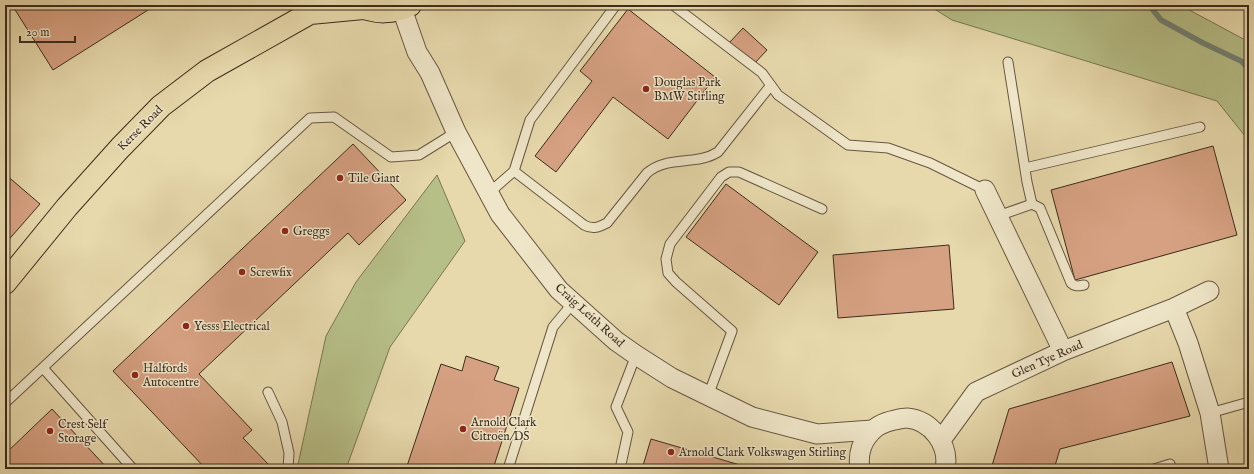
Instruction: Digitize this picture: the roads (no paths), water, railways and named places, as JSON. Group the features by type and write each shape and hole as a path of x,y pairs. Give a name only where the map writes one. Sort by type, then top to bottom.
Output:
{"main road":[{"name":"Kerse Road","path":"5,283 66,207 120,148 161,106 207,71 311,9 361,6 376,11 389,12 406,7"}],"street":[{"name":"Craig Leith Road","path":"406,7 417,52 430,73 456,132 500,214 559,290 573,303 616,341 636,355 672,378 752,418 817,434 872,430"},
{"path":"986,190 1063,350"},
{"name":"Glen Tye Road","path":"940,440 976,392 1063,350 1174,308 1209,291"},
{"path":"1174,308 1188,343 1210,412 1219,469"},
{"path":"860,469 859,460 862,445 872,430 885,422 907,418 921,422 934,431 946,454 945,469"}],"lane":[{"path":"489,193 514,171 530,120 616,5"},
{"path":"673,5 762,73 778,95 848,146 888,148 930,163 986,190"},
{"path":"1008,62 1032,204"},
{"path":"514,171 584,225 590,228 598,227 607,223 647,173 652,169 672,162 709,158 718,152 771,85"},
{"path":"5,403 310,118 334,117 391,157 419,155 456,132"},
{"path":"1025,168 1200,127"},
{"path":"708,396 732,331 676,282 668,273 666,259 670,244 721,177 729,172 739,172 822,209"},
{"path":"998,216 1032,204 1040,208 1070,283 1074,286 1084,285"},
{"path":"508,469 553,327 573,303"},
{"path":"620,469 628,432 616,407 636,355"},
{"path":"43,368 133,469"},
{"path":"268,392 282,422 289,453 288,469"},
{"path":"1210,412 1249,402"},
{"path":"1154,469 1170,464"}],"waterway":[{"path":"1149,5 1161,20 1203,43 1241,61 1249,69"}],"place":[{"name":"Douglas Park BMW Stirling","path":"646,89"},
{"name":"Tile Giant","path":"340,178"},
{"name":"Greggs","path":"285,231"},
{"name":"Screwfix","path":"242,272"},
{"name":"Yesss Electrical","path":"186,326"},
{"name":"Halfords Autocentre","path":"135,375"},
{"name":"Arnold Clark Citroën/DS","path":"463,429"},
{"name":"Crest Self Storage","path":"50,431"},
{"name":"Arnold Clark Volkswagen Stirling","path":"671,452"}]}
